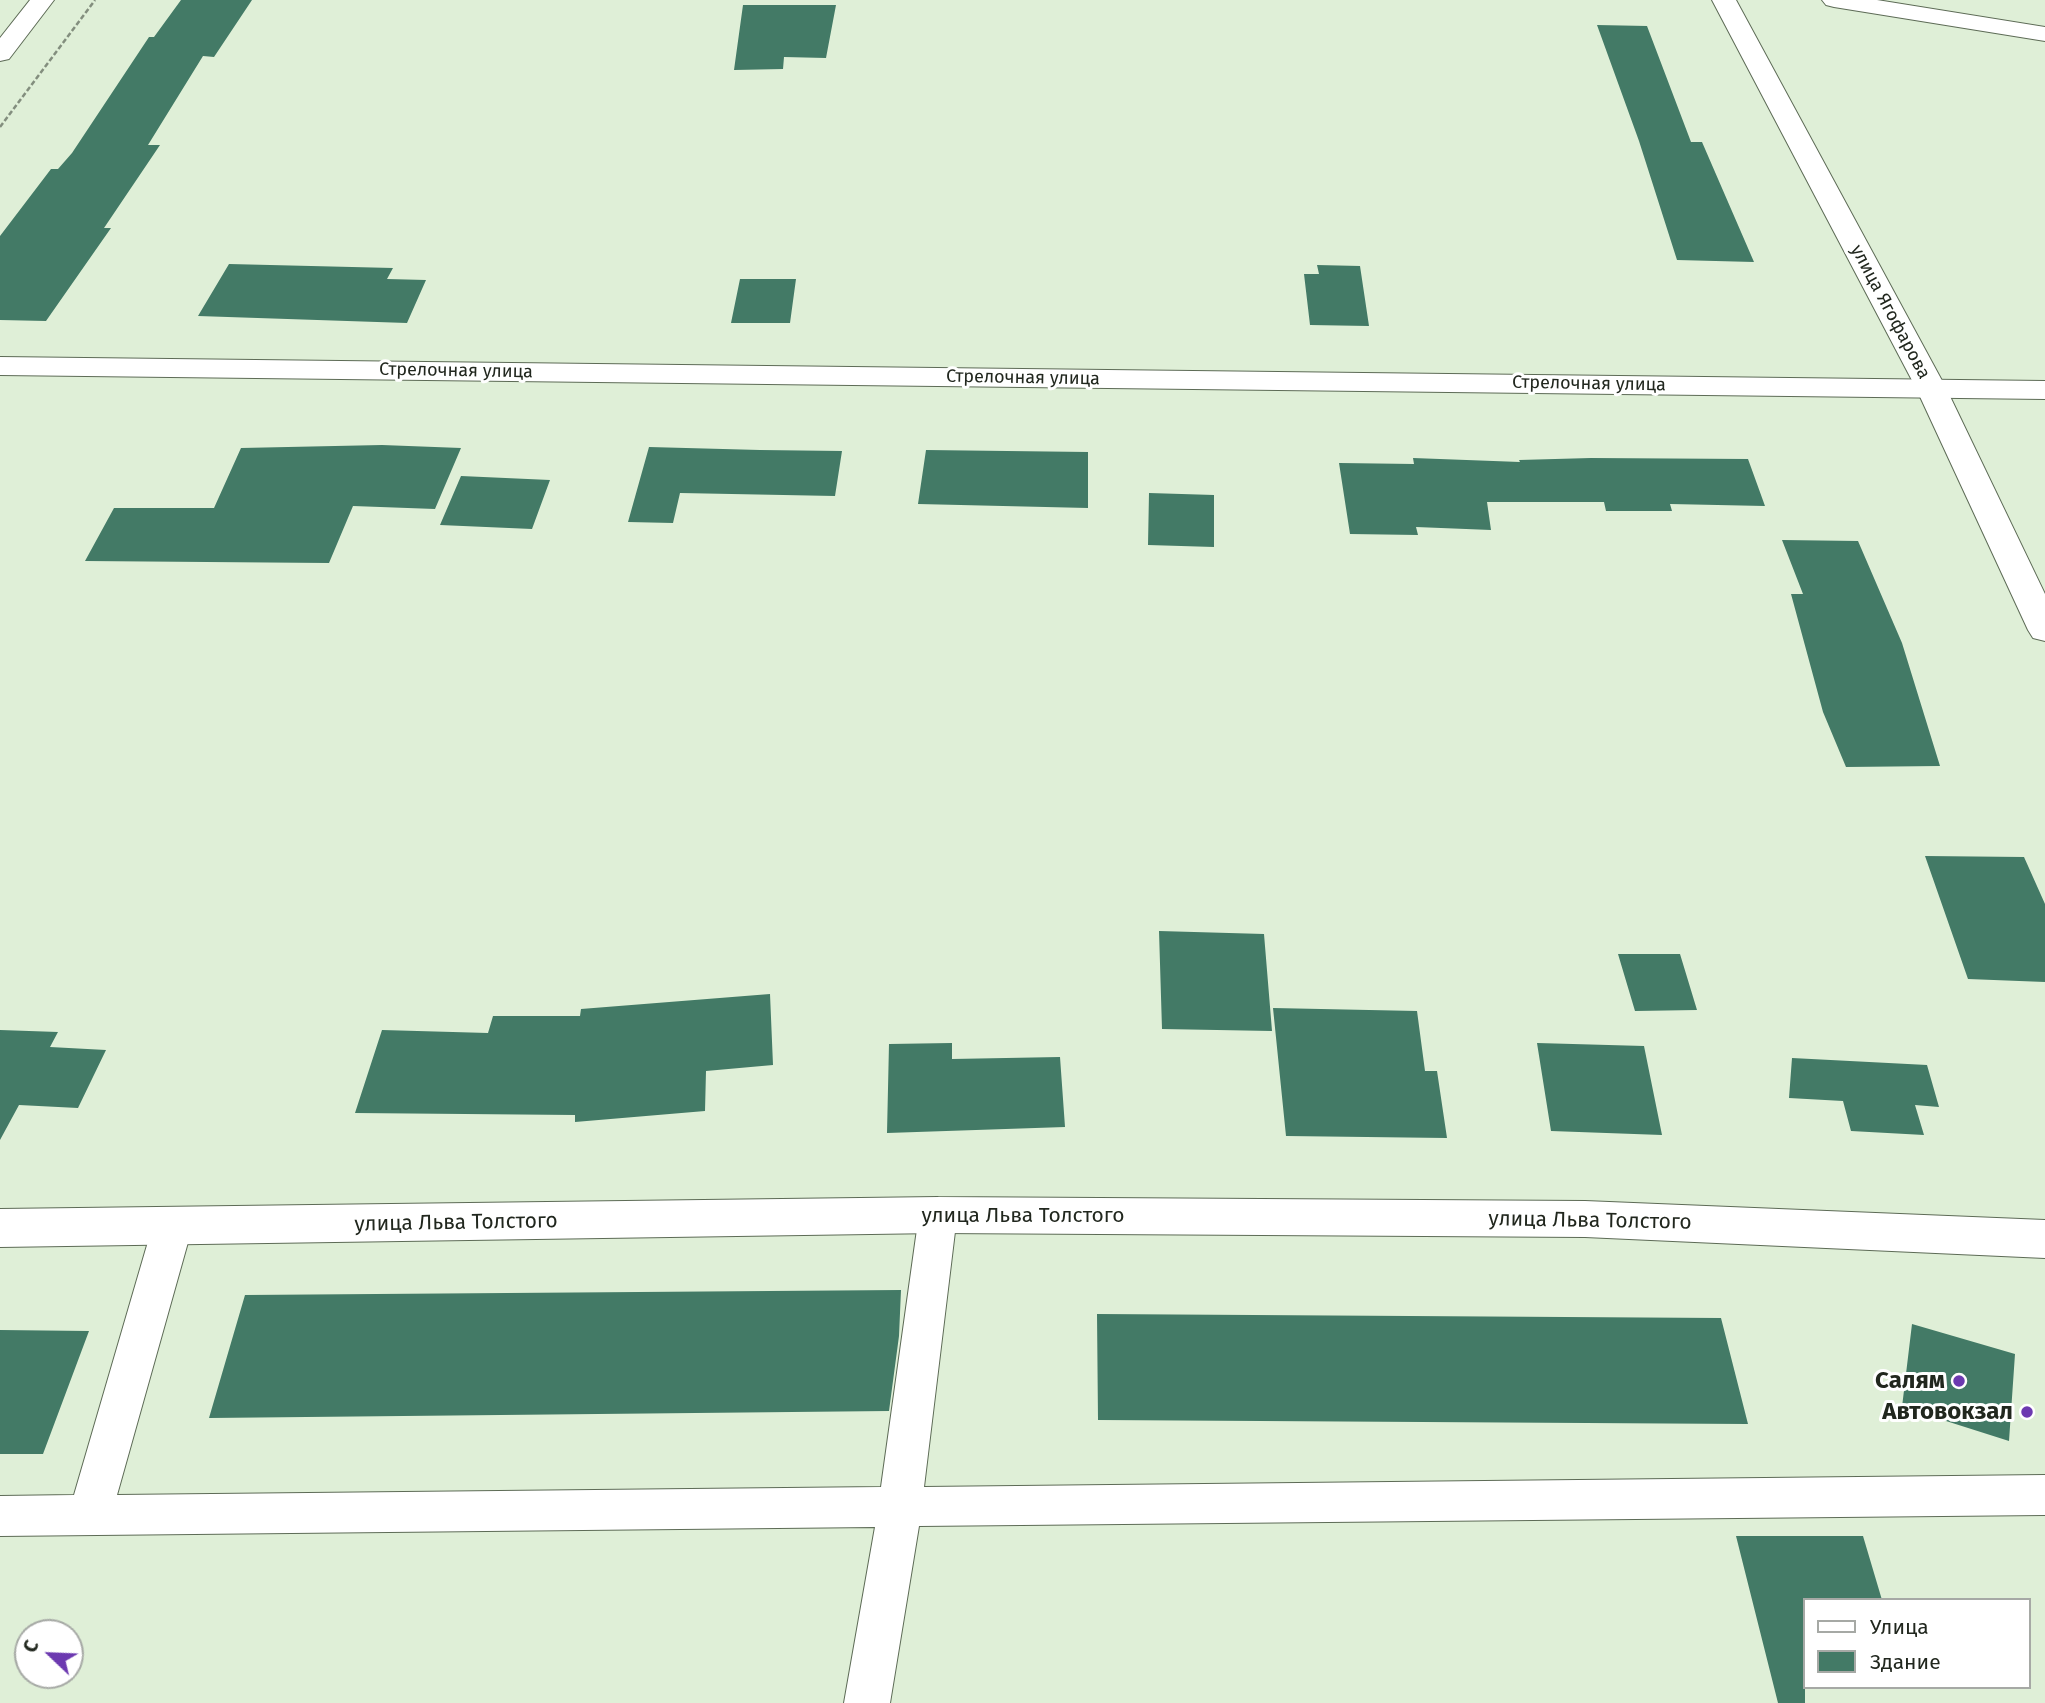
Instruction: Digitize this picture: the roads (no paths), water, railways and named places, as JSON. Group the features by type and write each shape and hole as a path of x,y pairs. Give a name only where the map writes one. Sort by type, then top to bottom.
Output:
{"street":[{"path":"0,54 42,0"},
{"name":"улица Ягофарова","path":"1724,0 1931,388 2045,630"},
{"path":"1834,0 2045,34"},
{"name":"Стрелочная улица","path":"0,366 2045,390"},
{"name":"улица Льва Толстого","path":"0,1228 172,1228 938,1215 1585,1219 2045,1239"}],"lane":[{"path":"867,1703 900,1507 938,1215"},
{"path":"90,1515 172,1228"},
{"path":"0,1516 2045,1495"}],"place":[{"name":"Салям","path":"1959,1381"},
{"name":"Автовокзал","path":"2027,1412"}]}
